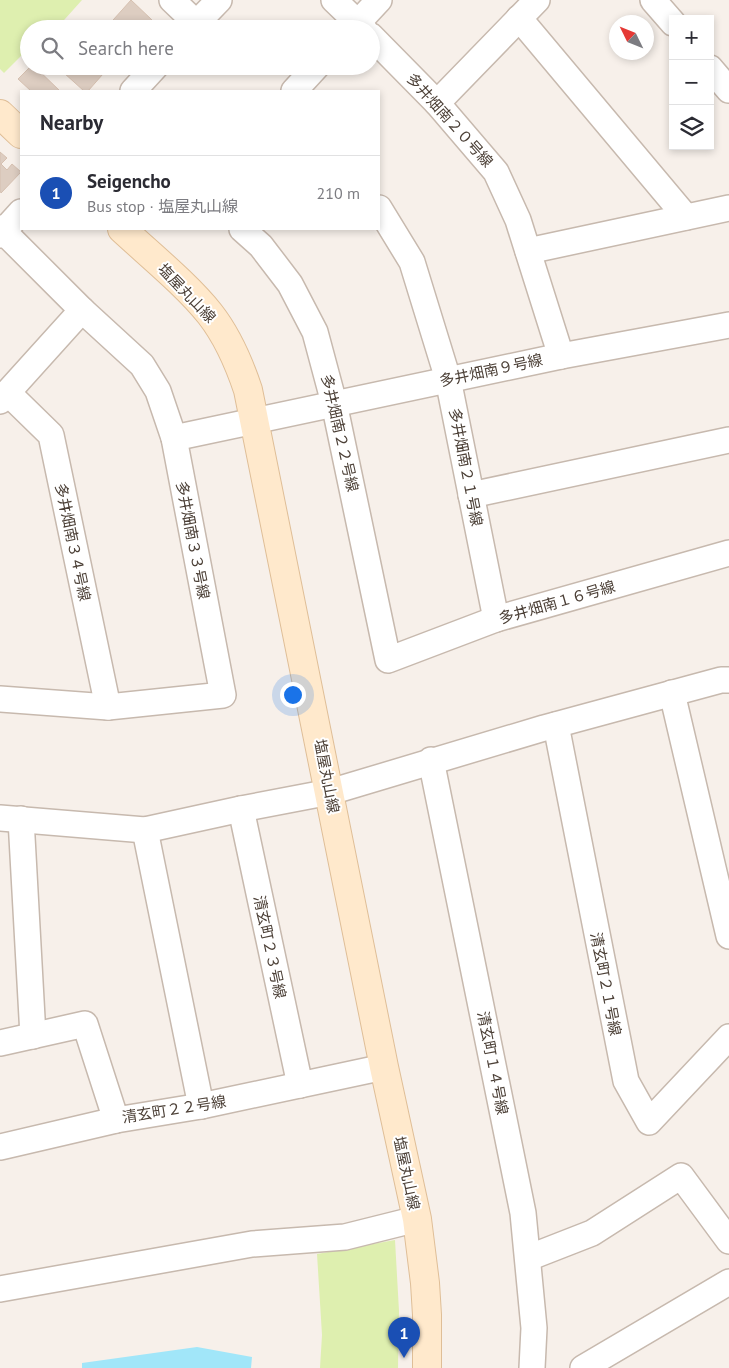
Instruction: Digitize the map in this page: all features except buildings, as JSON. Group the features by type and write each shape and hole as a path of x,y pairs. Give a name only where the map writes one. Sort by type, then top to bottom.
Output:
{"street":[{"path":"172,0 189,20"},
{"path":"200,20 219,0"},
{"name":"多井畑南２０号線","path":"334,0 353,20"},
{"path":"367,20 379,0"},
{"path":"437,103 537,0"},
{"path":"654,0 669,18"},
{"path":"519,18 686,217"},
{"name":"多井畑南２０号線","path":"380,48 437,103 496,172 518,220 560,356"},
{"path":"714,73 729,90"},
{"path":"134,90 148,75"},
{"path":"295,90 309,75"},
{"path":"0,114 20,133"},
{"path":"528,251 729,208"},
{"name":"多井畑南２１号線","path":"380,210 412,262 448,379 496,618"},
{"path":"1,231 20,213"},
{"name":"塩屋丸山線","path":"123,230 210,313 237,358 248,390 384,1067 417,1219 427,1307 427,1368"},
{"name":"多井畑南２２号線","path":"243,230 261,246 290,284 315,332 334,403 388,660"},
{"name":"多井畑南３３号線","path":"0,699 108,708 223,695 174,438 158,390 142,366 1,231"},
{"path":"4,397 82,310"},
{"name":"多井畑南９号線","path":"174,438 560,356 729,325"},
{"name":"多井畑南３４号線","path":"4,397 51,435 108,708"},
{"path":"472,495 729,440"},
{"name":"多井畑南１６号線","path":"388,660 496,618 729,553"},
{"path":"33,1036 11,818 145,830 330,792 431,760 672,693 721,680 729,680"},
{"path":"672,693 729,936"},
{"name":"清玄町２１号線","path":"556,725 626,1081 649,1122 729,1036"},
{"name":"清玄町１４号線","path":"431,760 523,1213 534,1328 532,1368"},
{"name":"清玄町２３号線","path":"241,809 300,1086"},
{"path":"145,830 201,1106"},
{"name":"清玄町２２号線","path":"0,1043 85,1024 116,1120 201,1106 384,1067"},
{"path":"0,1147 116,1120"},
{"path":"528,1258 592,1233 681,1176 729,1242"},
{"path":"0,1290 252,1244 345,1237 417,1219"},
{"path":"583,1368 729,1282"}],"green space":[{"path":"0,0 82,0 64,20 20,20 20,57 4,73 0,69"},
{"path":"395,1240 399,1311 398,1368 320,1368 322,1335 317,1254"}],"water":[{"path":"197,1347 252,1357 251,1368 82,1368 82,1363"}],"place":[{"name":"Seigencho","path":"404,1358"}]}
